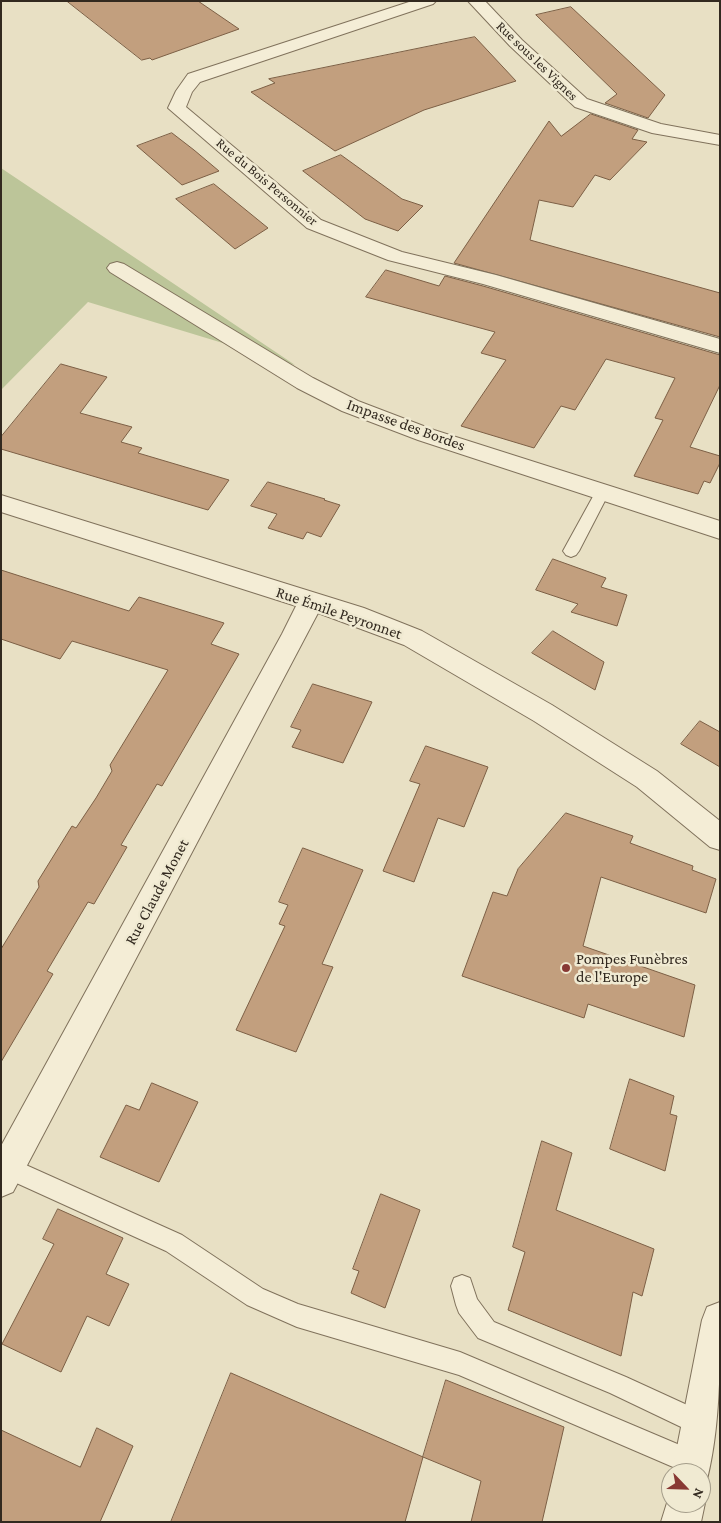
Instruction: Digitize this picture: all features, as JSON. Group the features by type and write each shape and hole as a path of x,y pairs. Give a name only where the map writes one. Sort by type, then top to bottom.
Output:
{"street":[{"name":"Rue du Bois Personnier","path":"428,1 194,78 184,91 177,108 314,224 395,256 488,279 720,346"},
{"name":"Rue sous les Vignes","path":"476,1 516,43 581,103 658,129 720,140"},
{"name":"Impasse des Bordes","path":"117,268 305,383 350,406 426,436 603,491 720,530"},
{"name":"Rue Émile Peyronnet","path":"1,503 355,615 413,638 543,713 647,779 720,838"},
{"name":"Rue Claude Monet","path":"5,1174 294,636 310,602"},
{"path":"693,1463 720,1320"}],"lane":[{"path":"571,551 603,491"},
{"path":"5,1174 174,1243 255,1297 289,1311 460,1364 681,1463"},
{"path":"462,1286 467,1306 486,1330 618,1385 700,1424"}],"green space":[{"path":"1,168 295,365 88,302 1,390"}],"building":[{"path":"67,1 198,1 239,29 152,60 150,58 142,60"},
{"path":"571,7 665,95 648,118 605,103 617,94 536,15"},
{"path":"475,37 516,81 424,110 335,151 251,92 275,83 269,79"},
{"path":"591,114 638,130 632,139 647,142 610,180 595,175 573,207 539,200 530,240 720,293 720,337 454,263 549,121 561,136"},
{"path":"172,133 219,171 182,185 137,146"},
{"path":"341,155 402,199 423,206 398,231 365,219 303,171"},
{"path":"214,184 268,228 235,249 176,199"},
{"path":"386,270 439,286 445,276 720,355 720,385 690,447 720,456 720,463 710,483 704,481 698,494 634,476 663,420 655,418 675,378 606,359 575,410 561,406 534,448 461,426 506,360 481,353 495,332 366,297"},
{"path":"61,364 107,377 80,413 132,427 121,442 142,448 138,453 229,480 208,510 1,449 1,437"},
{"path":"268,482 340,505 321,537 307,532 303,539 268,528 277,514 251,506"},
{"path":"553,559 606,578 601,587 627,595 617,626 571,612 578,604 536,590"},
{"path":"1,570 129,611 139,597 224,623 211,644 239,654 162,786 157,784 121,845 127,847 94,904 88,902 47,971 53,974 1,1062 1,949 39,887 38,881 72,826 76,828 96,798 112,771 110,765 168,670 72,641 60,659 1,639"},
{"path":"553,631 604,662 595,690 532,653"},
{"path":"313,684 372,702 343,763 292,747 301,730 291,727"},
{"path":"700,721 720,732 720,767 681,744"},
{"path":"426,746 488,767 464,827 438,818 414,882 383,871 420,784 410,781"},
{"path":"566,813 633,836 630,843 693,866 692,870 716,879 706,913 601,877 583,946 695,985 684,1037 588,1004 584,1018 462,976 493,892 507,896 518,869"},
{"path":"303,848 363,870 322,964 333,967 296,1052 236,1030 285,926 279,924 288,905 279,902"},
{"path":"630,1079 674,1096 670,1114 677,1116 665,1171 610,1149"},
{"path":"152,1083 198,1102 159,1182 100,1157 126,1105 139,1110"},
{"path":"542,1141 572,1153 556,1210 654,1249 642,1296 633,1292 621,1356 508,1310 525,1252 513,1247"},
{"path":"381,1194 420,1210 385,1308 351,1293 359,1271 353,1269"},
{"path":"58,1209 123,1238 106,1274 129,1284 109,1326 87,1316 61,1372 2,1344 54,1244 43,1239"},
{"path":"231,1373 423,1457 405,1522 171,1522"},
{"path":"446,1380 564,1427 542,1522 471,1522 481,1481 423,1457"},
{"path":"97,1428 133,1446 100,1522 1,1522 1,1430 80,1467"}],"place":[{"name":"Pompes Funèbres de l'Europe","path":"566,968"}]}
